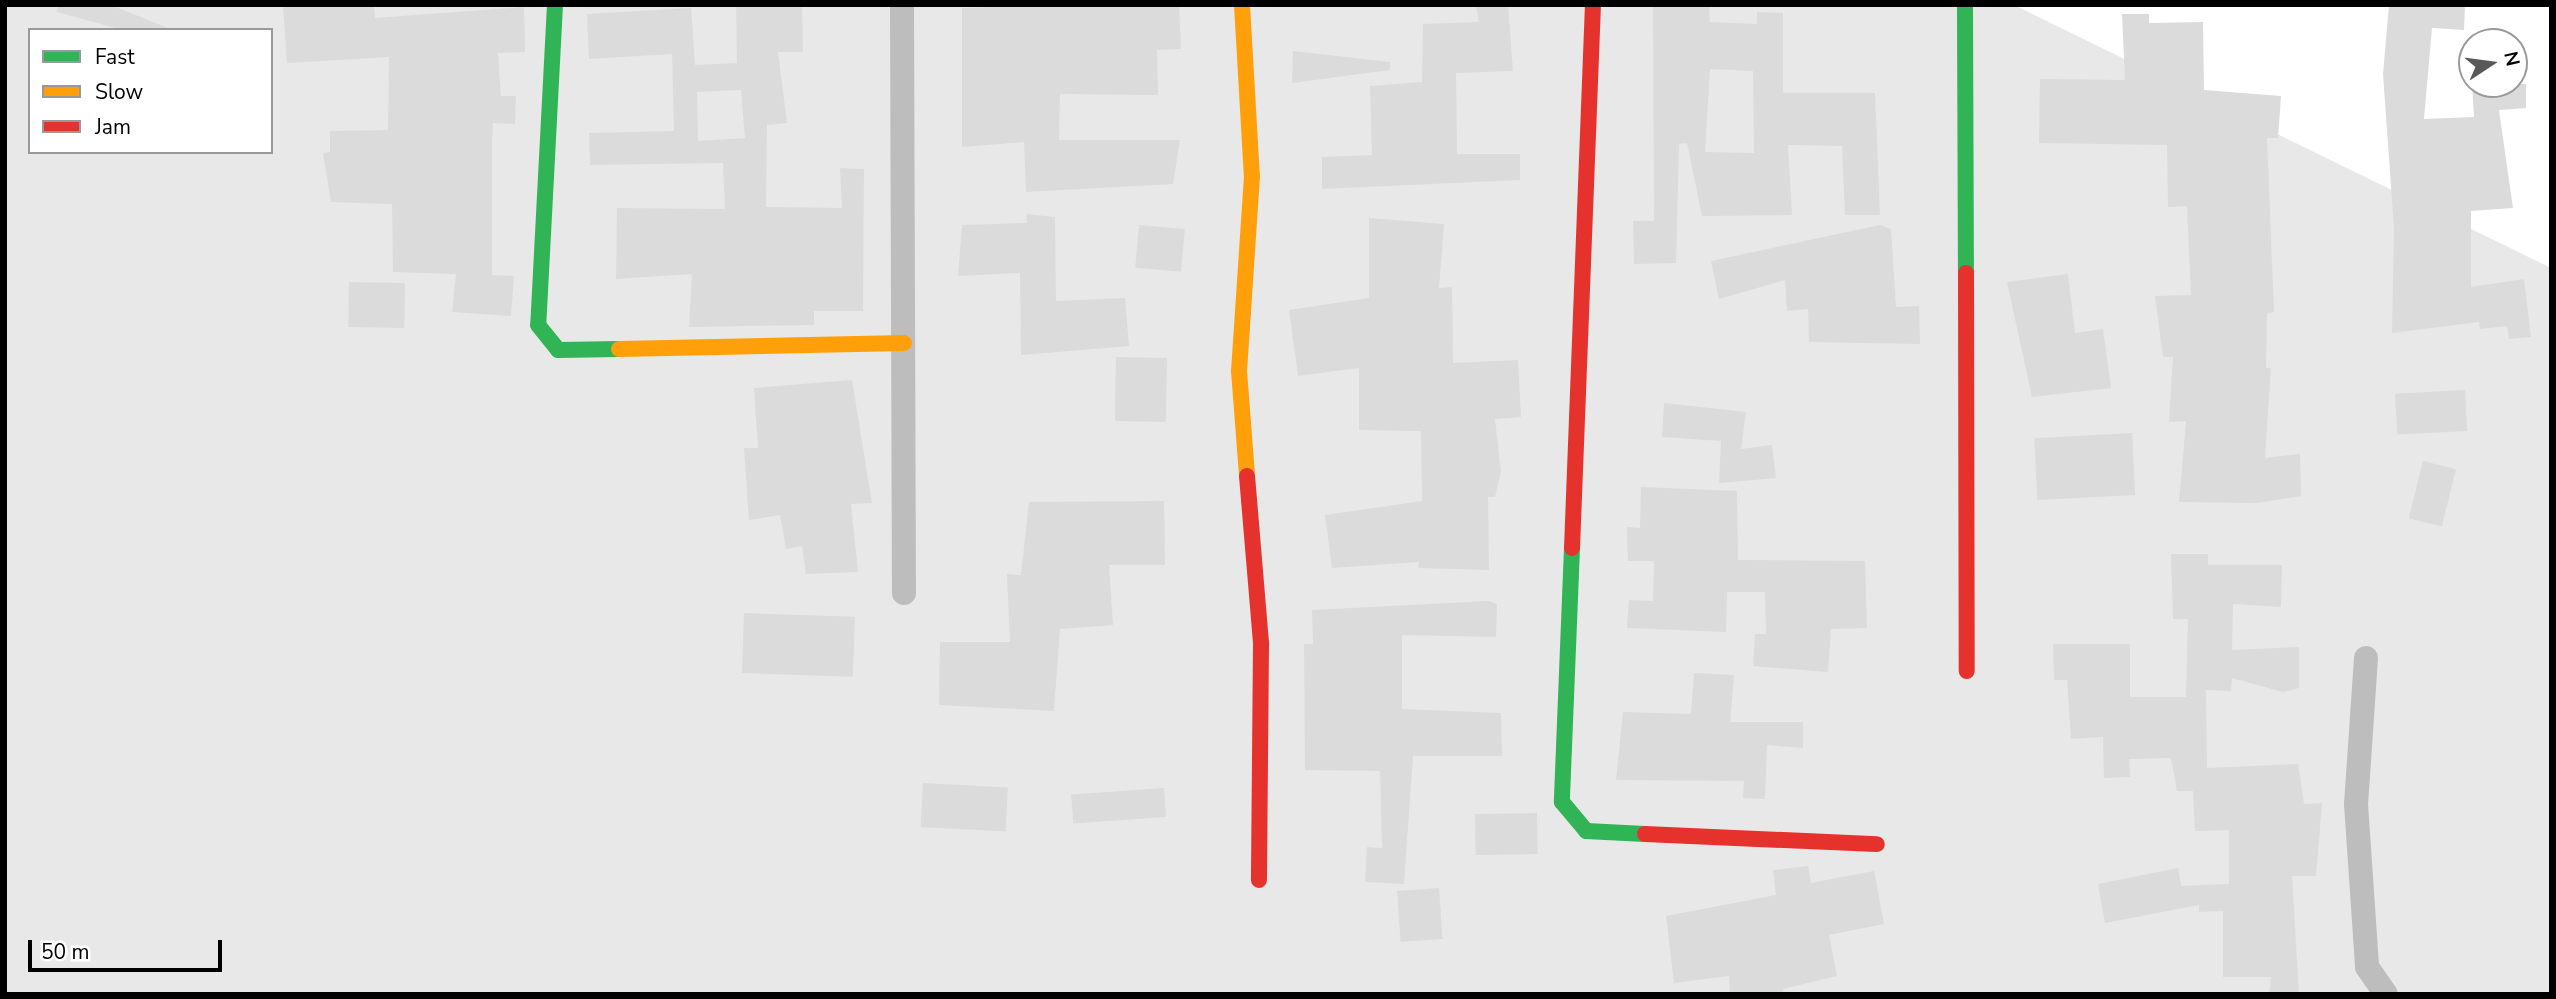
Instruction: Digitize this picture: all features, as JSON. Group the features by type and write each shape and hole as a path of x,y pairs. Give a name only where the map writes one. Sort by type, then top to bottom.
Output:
{"street":[{"path":"555,5 535,299 538,326 558,350 904,343"},
{"path":"902,5 904,593"},
{"path":"1242,5 1252,176 1239,371 1261,644 1259,880"},
{"path":"1592,5 1562,802 1586,831 1877,844"},
{"path":"1965,5 1967,671"},
{"path":"2366,659 2356,804 2367,967 2386,994"}],"shaded area":[{"path":"5,5 2014,5 2551,268 2551,994 5,994"}],"building":[{"path":"58,5 111,5 168,28 116,28 57,12"},
{"path":"283,5 374,5 375,18 524,7 525,52 498,53 501,96 516,96 515,124 493,123 492,140 492,275 514,276 511,316 452,312 456,274 393,272 392,204 331,202 323,153 330,152 330,131 388,130 389,57 287,63"},
{"path":"736,5 802,5 803,52 778,52 787,123 767,125 766,207 842,208 840,168 864,169 863,311 814,311 814,325 689,327 692,274 616,279 617,208 725,209 723,163 590,165 589,133 674,131 672,54 589,59 587,14 691,8 695,65 737,63","holes":["741,90 745,138 698,141 697,92"]},
{"path":"1179,5 1181,49 1157,50 1158,95 1060,94 1059,140 1180,140 1173,184 1026,192 1024,142 962,147 962,8"},
{"path":"1476,5 1508,5 1513,71 1456,73 1457,154 1520,154 1520,180 1322,189 1322,157 1372,155 1370,86 1422,82 1423,24 1479,22"},
{"path":"1653,5 1709,5 1710,22 1757,24 1757,12 1783,13 1783,93 1875,93 1880,215 1845,215 1842,146 1788,145 1792,215 1702,216 1687,143 1679,144 1676,263 1634,264 1633,221 1654,221","holes":["1710,69 1753,71 1754,153 1705,152"]},
{"path":"2389,5 2465,5 2464,28 2432,28 2424,119 2474,117 2473,98 2526,98 2526,108 2499,110 2513,208 2471,211 2471,287 2524,279 2531,337 2509,339 2507,326 2480,329 2479,322 2392,333 2394,228 2383,74"},
{"path":"2122,14 2149,14 2149,23 2203,22 2204,90 2281,96 2278,138 2267,138 2274,312 2267,313 2266,368 2271,368 2265,458 2300,454 2301,496 2257,503 2179,502 2186,421 2169,422 2173,357 2163,357 2155,296 2191,295 2187,206 2168,207 2167,145 2039,143 2040,79 2125,80"},
{"path":"1293,51 1390,62 1390,70 1292,83"},
{"path":"1026,214 1055,217 1056,301 1125,298 1129,346 1021,355 1020,273 958,276 962,225 1027,223"},
{"path":"1369,218 1444,224 1439,288 1452,287 1453,363 1518,360 1521,417 1495,419 1501,472 1495,497 1488,497 1489,570 1418,568 1419,562 1332,568 1325,515 1422,501 1421,431 1359,430 1359,368 1298,376 1289,310 1369,298"},
{"path":"1139,225 1185,229 1181,272 1135,268"},
{"path":"1880,225 1891,229 1896,307 1919,306 1920,344 1809,342 1808,309 1787,311 1785,280 1719,299 1711,261"},
{"path":"2068,274 2075,333 2103,329 2111,388 2032,397 2007,282"},
{"path":"349,282 405,283 404,328 348,327"},
{"path":"1116,357 1167,358 1166,422 1115,421"},
{"path":"852,380 872,503 851,504 858,572 806,574 802,546 786,549 780,515 749,520 744,448 758,448 754,388"},
{"path":"2465,390 2467,431 2397,435 2395,394"},
{"path":"1664,403 1746,412 1741,449 1772,445 1776,478 1719,483 1721,441 1662,437"},
{"path":"2132,433 2135,495 2037,500 2034,438"},
{"path":"2423,461 2456,469 2442,526 2409,518"},
{"path":"1641,487 1737,491 1738,560 1865,561 1867,628 1831,629 1828,672 1753,666 1755,634 1766,634 1765,592 1727,592 1726,632 1627,628 1629,600 1653,601 1654,561 1628,561 1627,527 1640,528"},
{"path":"1164,501 1165,565 1109,565 1113,625 1060,629 1054,711 939,705 940,642 1010,642 1007,574 1021,575 1029,502"},
{"path":"2171,554 2208,554 2208,565 2282,565 2281,607 2233,604 2232,650 2299,647 2299,688 2283,692 2232,678 2231,691 2206,690 2207,768 2298,764 2304,804 2322,803 2316,876 2292,876 2299,994 2269,994 2271,977 2223,977 2223,911 2199,912 2199,905 2105,923 2098,884 2178,868 2181,886 2229,884 2229,830 2195,831 2193,791 2177,791 2171,758 2129,759 2130,777 2104,778 2103,737 2071,739 2067,680 2054,680 2053,644 2130,644 2130,697 2186,697 2188,619 2173,619"},
{"path":"1488,601 1497,604 1496,637 1402,635 1402,709 1501,713 1502,756 1413,756 1404,884 1365,882 1367,847 1382,848 1380,771 1305,770 1304,644 1313,644 1312,610"},
{"path":"744,613 855,617 853,677 742,673"},
{"path":"1694,673 1734,675 1730,722 1803,722 1803,748 1767,745 1765,799 1743,798 1744,781 1616,780 1623,712 1691,714"},
{"path":"923,783 1008,787 1006,831 921,827"},
{"path":"1164,788 1166,817 1073,823 1071,794"},
{"path":"1537,813 1538,854 1476,855 1475,814"},
{"path":"1808,866 1811,883 1874,871 1884,924 1829,935 1837,976 1783,989 1784,994 1730,994 1729,976 1674,983 1666,916 1776,895 1773,870"},
{"path":"1439,888 1443,939 1401,942 1397,891"}],"traffic: fast":[{"path":"555,5 538,325 558,350 619,349"},
{"path":"1965,5 1966,273"},
{"path":"1572,548 1562,802 1586,831 1645,834"}],"traffic: slow":[{"path":"1242,5 1252,176 1239,371 1247,476"},
{"path":"619,349 904,343"}],"traffic: jam":[{"path":"1572,548 1593,5"},
{"path":"1966,273 1967,671"},
{"path":"1247,476 1261,644 1259,880"},
{"path":"1645,834 1877,844"}]}
